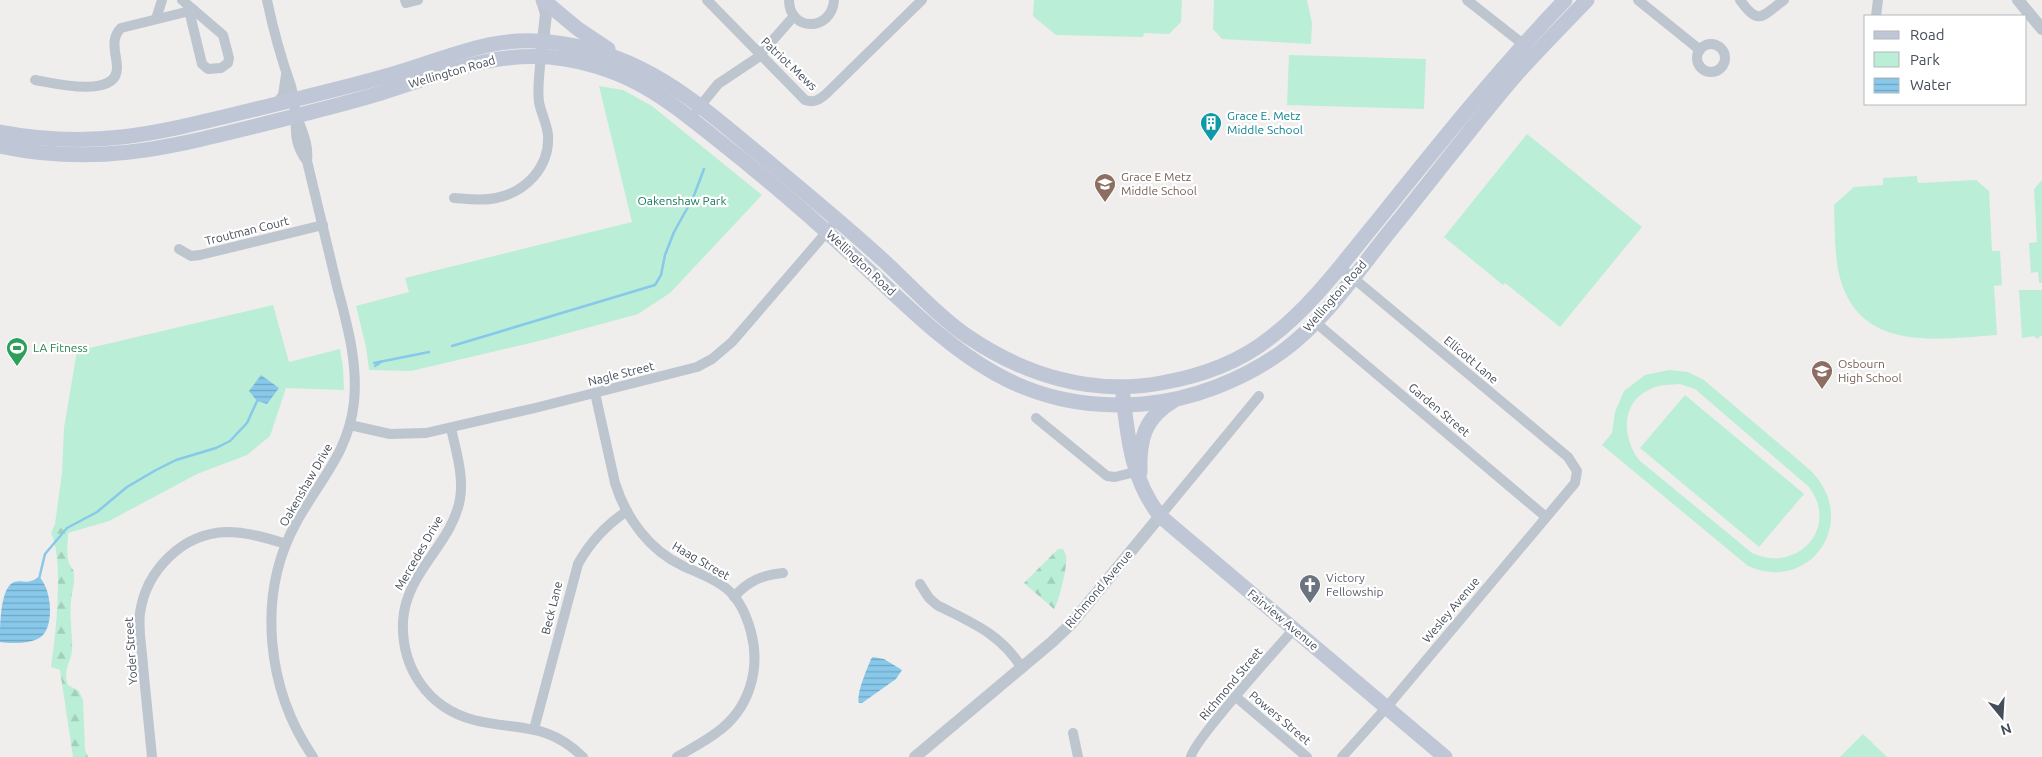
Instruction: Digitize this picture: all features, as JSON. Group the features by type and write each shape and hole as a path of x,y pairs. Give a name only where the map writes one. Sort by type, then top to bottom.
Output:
{"main road":[{"path":"542,0 593,40 626,61"},
{"name":"Wellington Road","path":"0,146 52,154 120,154 164,148 372,96 485,60 519,56 542,48 592,50 626,61 666,81 695,112 760,173 832,226 965,335 1000,357 1047,377 1073,383 1122,387 1149,386 1203,374 1239,358 1256,349 1302,311 1523,44 1565,0"},
{"name":"Wellington Road","path":"832,226 952,347 997,376 1043,394 1090,404 1124,405 1179,398 1242,376 1284,350 1315,322 1528,62 1587,0"},
{"name":"Wellington Road","path":"0,132 48,140 103,140 176,129 400,72 471,49 520,40 614,72 695,112"},
{"name":"Fairview Avenue","path":"1122,387 1126,429 1138,478 1160,516 1445,757"},
{"path":"1138,478 1145,429 1154,415 1179,398"}],"street":[{"path":"156,19 162,0"},
{"name":"Oakenshaw Drive","path":"266,0 286,74 291,85 297,116 303,130 308,151 307,161 354,358 355,386 350,425 337,458 303,511 286,544 272,606 272,648 277,676 287,708 301,738 314,757"},
{"path":"405,0 406,3 418,0"},
{"path":"454,198 479,200 503,196 528,183 540,169 544,160 548,142 547,129 538,97 546,14 542,0"},
{"name":"Patriot Mews","path":"707,0 805,100 817,101 922,0"},
{"path":"789,0 794,16 806,24 818,23 824,20 832,12 834,0"},
{"path":"1468,0 1523,44 1528,62"},
{"path":"1638,0 1700,50"},
{"path":"1740,0 1751,14 1759,17 1784,0"},
{"path":"1876,15 1878,0"},
{"path":"2018,0 2042,29"},
{"path":"35,80 84,87 105,85 113,80 117,72 114,44 119,29 124,26 156,19 188,7"},
{"path":"188,7 223,35 229,58 225,66 208,69 202,64 188,7"},
{"path":"695,112 718,84 740,71 760,55 794,16"},
{"path":"276,104 283,95 286,74"},
{"name":"Troutman Court","path":"179,249 191,256 200,255 323,225"},
{"name":"Nagle Street","path":"350,425 390,434 408,435 451,428 705,364 732,342 832,226"},
{"name":"Ellicott Lane","path":"1340,267 1568,457 1575,465 1577,477"},
{"name":"Garden Street","path":"1315,322 1546,517"},
{"name":"Haag Street","path":"595,393 616,483 627,512 651,544 675,561 720,584 734,597 746,618 752,638 754,664 749,692 743,704 728,723 717,733 677,757"},
{"name":"Richmond Avenue","path":"917,756 1022,668 1071,624 1259,396"},
{"path":"1036,418 1108,476 1138,478"},
{"name":"Mercedes Drive","path":"451,428 461,478 460,499 450,526 419,572 406,600 403,632 405,655 414,674 426,691 436,701 454,712 477,721 534,729 560,739 583,757"},
{"name":"Wesley Avenue","path":"1342,757 1386,708 1546,517 1577,477"},
{"name":"Beck Lane","path":"534,729 578,564 585,551 603,529 627,512"},
{"name":"Yoder Street","path":"152,757 140,626 143,599 152,577 167,559 180,548 211,534 229,532 247,534 286,544"},
{"path":"734,597 752,581 763,576 783,573"},
{"path":"920,584 929,598 937,605 993,634 1014,655 1022,668"},
{"name":"Richmond Street","path":"1191,757 1192,751 1294,629"},
{"name":"Powers Street","path":"1236,697 1307,757"},
{"path":"1073,733 1078,757"}],"green space":[{"path":"1034,0 1182,0 1181,22 1169,34 1144,33 1143,37 1056,35 1033,16"},
{"path":"1214,0 1307,0 1312,23 1311,44 1222,39 1213,29"},
{"path":"1289,55 1426,59 1424,109 1287,105"},
{"name":"Oakenshaw Park","path":"599,86 623,90 652,106 762,195 670,293 638,314 539,341 411,371 369,370 366,347 356,306 409,292 405,278 632,222"},
{"path":"1527,134 1642,227 1560,327 1505,283 1503,285 1444,237"},
{"path":"1917,176 1918,183 1976,180 1989,191 1992,251 2000,251 2002,285 1994,286 1997,335 1951,338 1904,336 1883,330 1865,319 1850,302 1838,269 1834,205 1854,187 1883,185 1883,178"},
{"path":"2042,180 2042,283 2039,283 2038,272 2031,273 2029,243 2037,242 2034,189"},
{"path":"2019,290 2042,290 2042,335 2037,339 2034,336 2022,338"},
{"path":"273,305 289,362 340,349 344,390 286,388 270,436 247,455 197,474 109,521 68,533 55,524 62,473 64,428 77,351"},
{"path":"1669,370 1688,372 1704,380 1810,470 1825,490 1831,510 1829,530 1822,547 1809,561 1791,570 1771,572 1748,566 1602,445 1612,433 1615,412 1624,391 1645,375","holes":["1680,384 1695,389 1809,487 1817,502 1820,518 1816,531 1809,543 1798,552 1784,557 1769,558 1752,553 1639,460 1633,451 1627,430 1627,420 1635,401 1642,394 1660,386"]},
{"path":"1685,395 1804,494 1759,547 1640,448"},
{"path":"55,524 68,533 68,559 74,572 71,597 72,651 66,675 68,685 79,691 83,700 85,750 88,757 73,757 60,670 51,667 58,598 57,561 51,533"},
{"path":"1058,549 1063,549 1066,554 1066,567 1063,583 1054,609 1024,583"},
{"path":"1863,734 1887,757 1840,757"}],"water":[{"path":"261,375 279,388 267,404 257,401 249,391"},
{"path":"39,577 49,597 50,615 46,630 42,636 34,641 0,642 3,599 9,586 14,582 28,582"},
{"path":"873,657 884,659 902,670 896,679 862,703 859,703 860,688"}],"waterway":[{"path":"452,346 655,285 661,275 665,255 674,232 693,198 704,169"},
{"path":"374,363 429,352"},
{"path":"375,366 381,362"},
{"path":"39,579 45,554 67,528 97,512 127,487 156,470 176,460 216,448 230,441 247,423 258,399"}],"place":[{"name":"Grace E. Metz Middle School","path":"1211,142"},
{"name":"Grace E Metz Middle School","path":"1105,203"},
{"name":"LA Fitness","path":"17,367"},
{"name":"Osbourn High School","path":"1822,390"},
{"name":"Victory Fellowship","path":"1310,604"}]}
